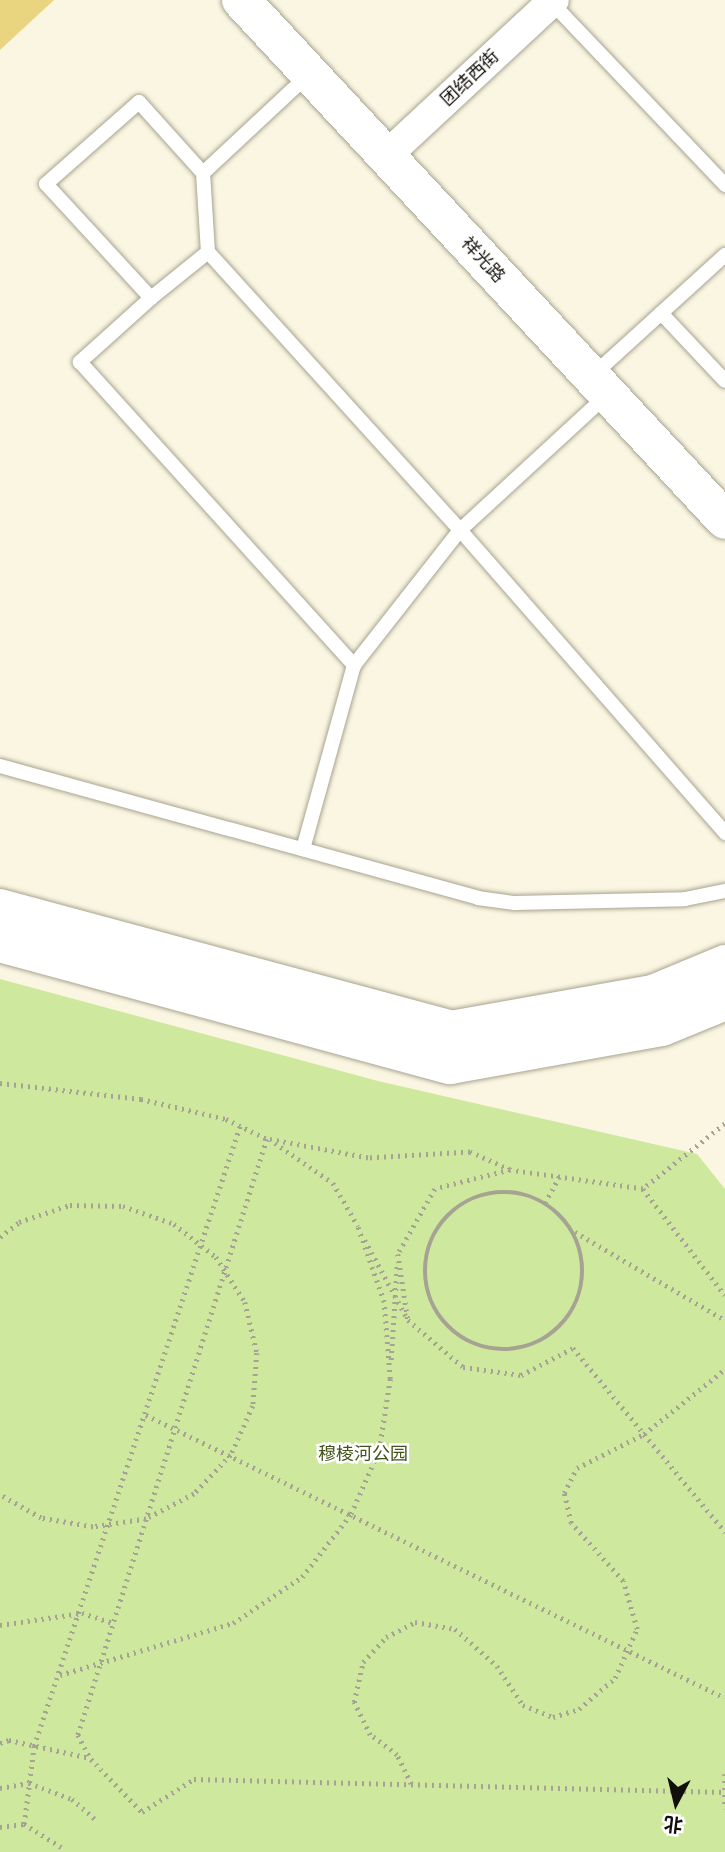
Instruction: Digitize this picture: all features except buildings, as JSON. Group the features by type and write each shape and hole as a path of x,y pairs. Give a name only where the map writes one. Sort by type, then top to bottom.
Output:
{"main road":[{"name":"祥光路","path":"241,0 725,520"},
{"path":"0,908 451,1030 653,994 725,964"},
{"path":"0,943 450,1065 662,1027 725,1001"}],"street":[{"name":"团结西街","path":"386,156 553,1"}],"lane":[{"path":"553,1 725,185"},
{"path":"203,173 309,74"},
{"path":"151,298 46,184 139,102 203,173 208,252 460,530 725,833"},
{"path":"208,252 151,298 80,362 354,665"},
{"path":"303,849 354,665 460,530 600,386 661,313 725,255"},
{"path":"661,313 725,381"},
{"path":"0,766 303,849 515,903 685,899 725,891"}],"path":[{"path":"0,1083 141,1099 240,1126 267,1139 333,1182 408,1320 463,1367 521,1376 573,1348 725,1532"},
{"path":"24,1824 34,1746 82,1613 240,1126"},
{"path":"643,1189 723,1126 725,1133"},
{"path":"267,1139 368,1158 470,1153 510,1170 643,1189 725,1295"},
{"path":"267,1139 78,1735 90,1759 142,1812 194,1779 724,1792"},
{"path":"59,1675 233,1623 302,1577 351,1514 379,1450 390,1378 398,1254 435,1189 510,1170"},
{"path":"545,1203 559,1177"},
{"path":"574,1231 583,1284 558,1330 510,1351 485,1349 442,1321 424,1273 438,1225 481,1194 508,1191 545,1203 574,1231 725,1320"},
{"path":"0,1237 19,1222 70,1205 123,1206 174,1224 216,1256 245,1302 257,1353 253,1406 231,1455 194,1494 146,1520 93,1527 41,1518 0,1495"},
{"path":"357,1226 384,1302 390,1378"},
{"path":"398,1254 408,1320"},
{"path":"411,1784 397,1755 370,1735 354,1702 363,1662 386,1637 415,1622 455,1629 497,1666 523,1705 553,1717 579,1709 615,1678 637,1629 623,1581 571,1523 564,1493 577,1468 644,1434 725,1369"},
{"path":"146,1415 725,1698"},
{"path":"0,1625 82,1613 113,1623"},
{"path":"0,1744 34,1746 90,1759"},
{"path":"725,1774 725,1809"},
{"path":"0,1788 29,1783 72,1799 95,1819"},
{"path":"0,1827 24,1824 61,1847"}],"green space":[{"name":"穆棱河公园","path":"0,979 378,1081 697,1154 725,1189 725,1852 0,1852"}]}
